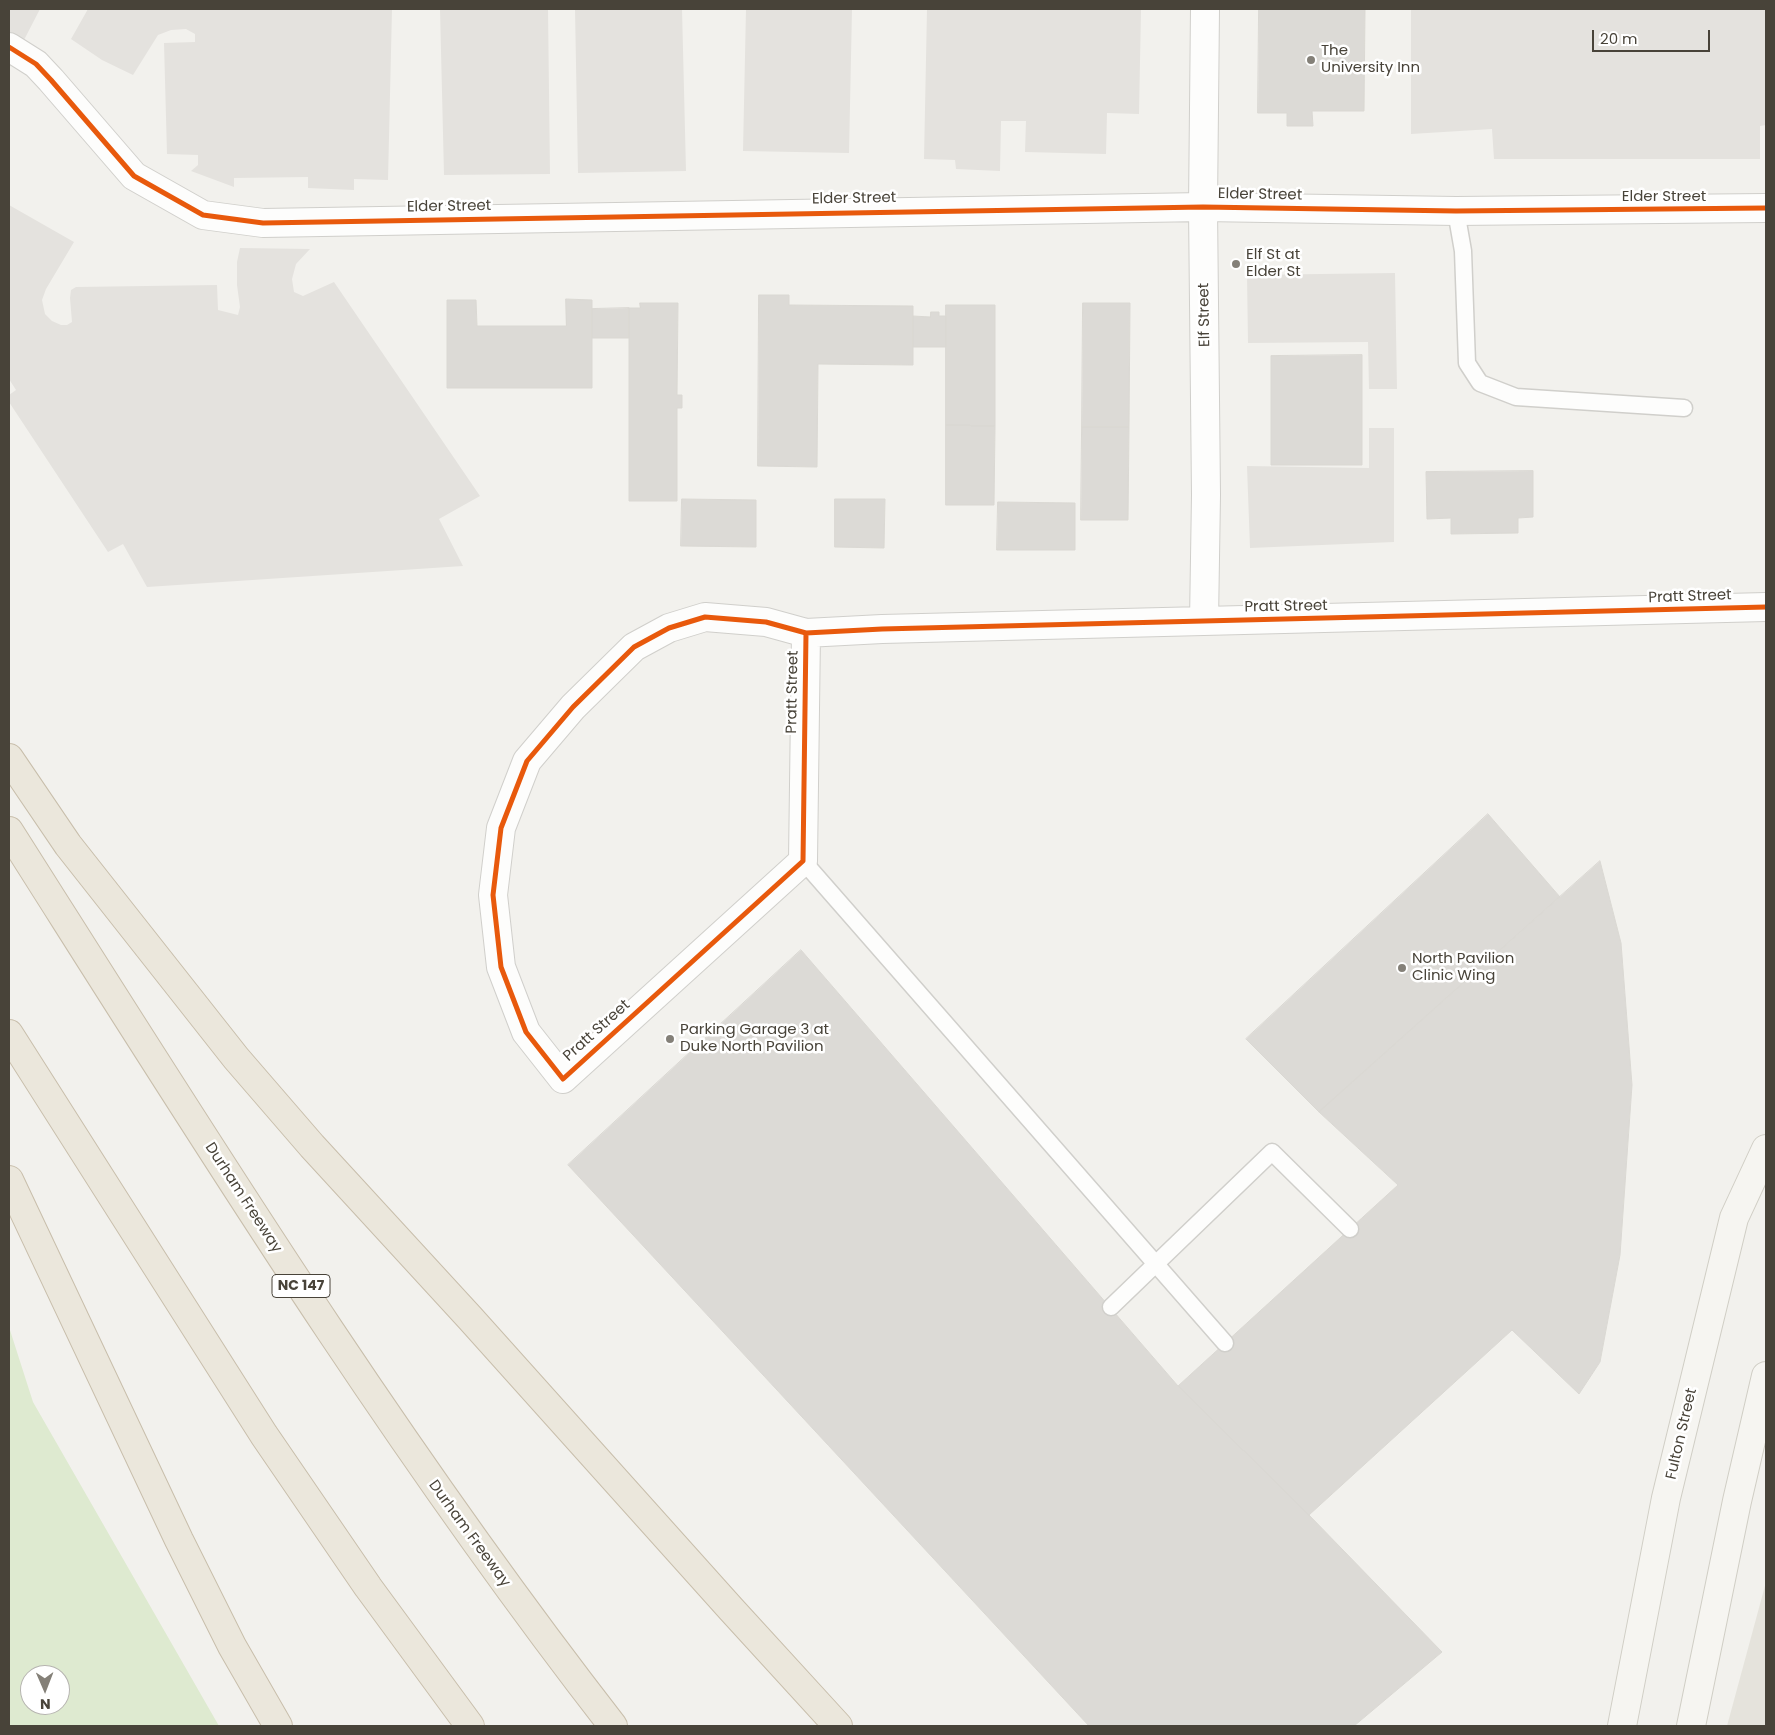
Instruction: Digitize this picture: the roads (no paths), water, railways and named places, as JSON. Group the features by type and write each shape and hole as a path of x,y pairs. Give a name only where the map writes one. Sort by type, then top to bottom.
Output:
{"highway":[{"path":"9,758 68,845 242,1066 312,1146 464,1311 838,1726"},
{"name":"Durham Freeway","path":"9,831 244,1200 423,1470 547,1641 613,1726"},
{"path":"9,1034 264,1435 368,1587 470,1726"},
{"path":"9,1180 179,1540 232,1646 278,1726"}],"main road":[{"name":"Fulton Street","path":"1622,1726 1666,1498 1734,1218 1766,1149"},
{"path":"1691,1726 1766,1376"}],"street":[{"name":"Elf Street","path":"1204,621 1206,486 1203,207 1205,9"},
{"name":"Elder Street","path":"9,47 36,64 134,176 203,215 269,222 1203,207 1456,211 1766,208"},
{"name":"Pratt Street","path":"806,633 803,861 563,1078 526,1032 501,967 493,895 501,828 527,761 573,707 634,647 670,628 705,617 766,622 806,633 882,629 1766,607"}],"lane":[{"path":"1456,211 1463,250 1467,363 1480,383 1516,397 1684,408"},
{"path":"803,861 1225,1343"},
{"path":"1111,1307 1272,1152 1350,1229"}],"place":[{"name":"The University Inn","path":"1311,60"},
{"name":"Elf St at Elder St","path":"1236,264"},
{"name":"North Pavilion Clinic Wing","path":"1402,968"},
{"name":"Parking Garage 3 at Duke North Pavilion","path":"670,1039"}]}
